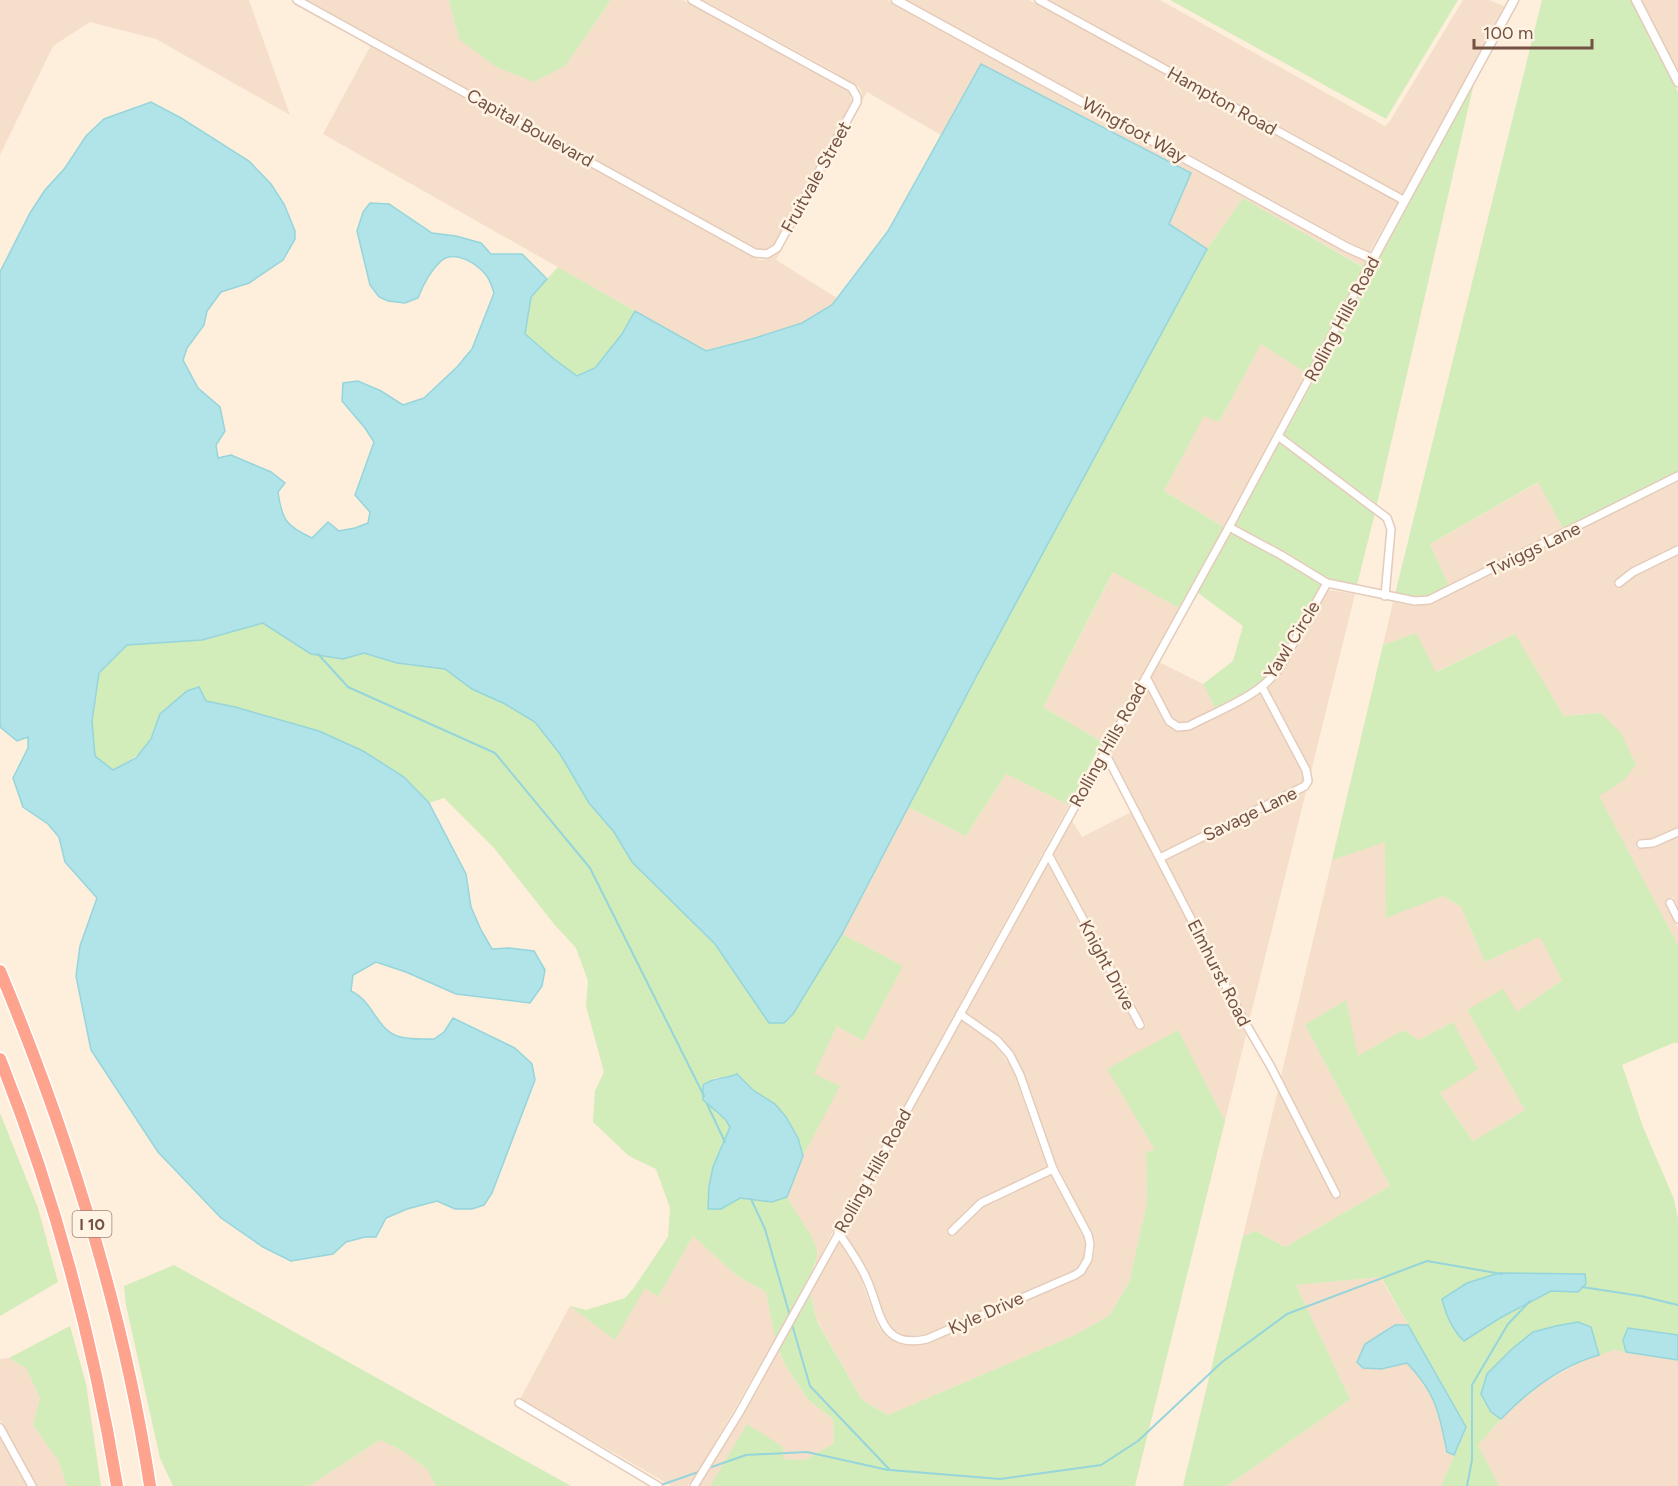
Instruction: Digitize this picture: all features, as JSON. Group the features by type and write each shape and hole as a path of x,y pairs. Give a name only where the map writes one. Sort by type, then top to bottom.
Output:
{"highway":[{"name":"I 10","path":"0,971 51,1099 94,1230 123,1345 150,1486"},
{"name":"I 10","path":"0,1059 35,1151 69,1263 96,1370 117,1486"}],"street":[{"name":"Capital Boulevard","path":"297,0 745,248 764,255"},
{"name":"Fruitvale Street","path":"692,0 829,74 856,92 857,102 782,238 772,252 764,255"},
{"name":"Wingfoot Way","path":"897,0 1348,248 1373,259"},
{"name":"Hampton Road","path":"1039,0 1405,201"},
{"name":"Rolling Hills Road","path":"694,1486 739,1413 1229,527 1514,0"},
{"path":"1636,0 1678,82"},
{"path":"1278,436 1387,518 1391,529 1385,596"},
{"name":"Twiggs Lane","path":"1385,596 1415,602 1429,600 1678,476"},
{"name":"Yawl Circle","path":"1229,527 1327,583 1385,596"},
{"path":"1619,583 1633,572 1678,550"},
{"name":"Yawl Circle","path":"1146,677 1169,721 1178,727 1189,726 1262,687 1280,667 1327,583"},
{"name":"Savage Lane","path":"1160,858 1305,786 1308,775 1306,770 1262,687"},
{"name":"Elmhurst Road","path":"1104,751 1336,1194"},
{"path":"1641,844 1653,843 1678,831"},
{"name":"Knight Drive","path":"1047,854 1140,1025"},
{"path":"1670,903 1678,919"},
{"name":"Kyle Drive","path":"838,1232 869,1283 879,1316 886,1329 905,1340 927,1339 1075,1275 1085,1265 1090,1250 1088,1235 1053,1169 1013,1060 997,1040 960,1014"},
{"path":"952,1231 981,1203 1053,1169"},
{"path":"519,1403 658,1486"},
{"path":"0,1428 32,1486"}],"shaded area":[{"path":"0,0 249,0 290,115 156,39 90,22 53,46 0,155"},
{"path":"306,0 450,0 459,39 565,66 611,0 683,0 849,91 852,102 773,246 762,251"},
{"path":"702,0 887,0 1365,261 1362,266 1243,198 1207,249 1169,224 1191,173 981,64 941,135 867,92 848,128 861,102 862,93 859,87"},
{"path":"906,0 1029,0 1398,202 1369,253"},
{"path":"1048,0 1160,0 1385,126 1463,0 1489,0 1506,7 1403,194"},
{"path":"1641,0 1678,0 1678,72"},
{"path":"371,45 760,260 767,259 780,250 818,183 776,260 837,298 832,305 802,323 706,351 323,134"},
{"path":"1261,344 1308,374 1224,527 1164,491 1204,415 1219,422"},
{"path":"1678,481 1678,545 1632,569 1613,583 1619,588 1635,576 1678,554 1678,827 1652,839 1637,840 1636,848 1655,847 1678,836 1678,908 1673,897 1665,901 1678,929 1678,945 1598,795 1623,781 1601,713 1564,716 1515,634 1435,672 1416,633 1383,645 1393,602 1414,606 1430,604"},
{"path":"1539,482 1564,530 1449,586 1430,544"},
{"path":"1114,571 1179,608 1104,743 1043,707"},
{"path":"1328,590 1355,594 1249,1022 1109,750 1145,686 1165,724 1175,731 1190,730 1261,693 1284,669"},
{"path":"1159,662 1203,684 1215,708 1188,722 1177,722 1173,719 1151,677"},
{"path":"1006,774 1069,805 814,1269 818,1252 805,1225 794,1212 787,1197 803,1156 839,1086 813,1074 837,1026 863,1041 902,966 842,934 908,807 966,836"},
{"path":"1131,812 1246,1035 1225,1121 1178,1031 1155,1150 1146,1152 1147,1203 1130,1280 1110,1315 1075,1335 888,1415 862,1400 817,1320 810,1293 839,1241 858,1271 878,1326 894,1341 911,1345 928,1343 1076,1279 1084,1273 1093,1259 1095,1250 1092,1234 1057,1167 1020,1064 1000,1037 965,1013 1047,863 1138,1030 1146,1026 1053,853 1071,819 1082,837"},
{"path":"1386,841 1386,917 1443,896 1461,907 1485,962 1541,936 1562,980 1517,1012 1467,1010 1525,1110 1473,1141 1440,1093 1453,1022 1419,1040 1403,1030 1357,1057 1346,1001 1305,1025 1390,1186 1285,1247 1257,1231 1243,1236 1278,1090 1334,1199 1342,1195 1281,1076 1332,860"},
{"path":"961,1020 994,1043 1012,1068 1047,1167 979,1200 967,1209 946,1232 953,1236 983,1207 1051,1175 1084,1237 1086,1251 1082,1264 1073,1272 926,1335 907,1336 894,1330 886,1321 866,1267 844,1232"},
{"path":"693,1236 736,1275 766,1292 775,1339 696,1476 687,1486 672,1486 520,1399 570,1306 615,1339 645,1287 658,1297"},
{"path":"1380,1277 1408,1325 1395,1326 1365,1343 1381,1369 1407,1362 1430,1393 1440,1415 1447,1452 1454,1455 1441,1486 1227,1486 1350,1399 1296,1285"},
{"path":"779,1350 784,1363 808,1400 833,1419 834,1443 805,1460 783,1459 747,1424 710,1486 699,1486 743,1415"},
{"path":"1615,1350 1678,1360 1678,1486 1499,1486 1478,1445 1483,1438 1530,1390 1588,1358"},
{"path":"9,1358 26,1368 40,1398 33,1425 58,1460 67,1486 37,1486 0,1420 0,1359"},
{"path":"0,1437 21,1473 27,1486 0,1486"},
{"path":"380,1440 403,1451 427,1469 436,1486 309,1486"}],"green space":[{"path":"450,0 611,0 565,66 534,82 496,67 459,39"},
{"path":"1170,0 1458,0 1386,119"},
{"path":"1542,0 1631,0 1678,92 1678,472 1564,530 1538,482 1430,544 1449,586 1422,598 1395,594"},
{"path":"1474,83 1377,504 1284,435"},
{"path":"1243,198 1361,266 1367,261 1308,374 1261,344 1219,422 1204,416 1164,491 1224,527 1179,608 1113,572 1043,707 1104,743 1098,749 1069,805 1006,774 966,836 908,807 1207,249"},
{"path":"558,267 635,311 622,334 595,368 577,376 525,334 531,297"},
{"path":"1279,443 1375,513 1357,585 1329,579 1284,551 1235,525"},
{"path":"1231,533 1279,558 1321,585 1271,673 1257,686 1215,708 1203,684 1233,661 1243,626 1198,593"},
{"path":"263,623 343,659 364,653 397,663 445,669 472,689 505,704 535,722 560,754 589,803 614,832 632,862 715,944 769,1023 793,1014 842,934 903,966 863,1041 837,1026 814,1074 840,1086 803,1156 798,1138 775,1104 754,1091 737,1074 714,1078 715,1112 725,1119 730,1127 724,1145 721,1209 740,1198 772,1202 787,1197 817,1250 817,1257 808,1281 775,1339 766,1292 736,1275 693,1236 658,1297 645,1288 615,1340 570,1306 586,1310 625,1298 668,1237 670,1208 656,1169 629,1156 593,1122 595,1091 604,1072 586,1006 588,981 576,948 494,848 444,798 429,803 404,777 363,751 319,731 206,701 160,714 148,742 139,754 113,770 95,756 92,721 99,673 126,645 202,640"},
{"path":"1416,633 1436,672 1515,634 1564,716 1601,713 1621,733 1636,765 1623,781 1599,796 1678,945 1678,1043 1673,1043 1622,1065 1643,1127 1674,1199 1678,1219 1678,1335 1628,1328 1623,1340 1626,1352 1615,1350 1599,1355 1597,1344 1533,1332 1512,1349 1488,1374 1491,1412 1501,1419 1478,1445 1499,1486 1441,1486 1466,1427 1381,1277 1296,1285 1350,1399 1227,1486 1183,1486 1243,1236 1256,1231 1285,1247 1390,1186 1305,1025 1346,1000 1358,1056 1403,1030 1419,1040 1453,1022 1478,1069 1440,1093 1473,1141 1525,1110 1467,1010 1503,989 1517,1012 1562,980 1540,937 1485,962 1461,907 1443,896 1386,918 1385,842 1332,860 1383,645","holes":["1499,1273 1578,1292 1551,1291 1500,1318 1464,1341"]},
{"path":"1178,1030 1225,1121 1135,1486 710,1486 747,1424 783,1447 783,1459 805,1460 834,1443 833,1419 808,1400 784,1363 779,1350 810,1293 817,1321 862,1400 888,1415 1075,1335 1110,1315 1130,1280 1147,1203 1146,1152 1155,1150 1107,1069"},
{"path":"0,1113 38,1208 58,1282 0,1316"},
{"path":"174,1265 571,1486 436,1486 427,1469 403,1451 380,1440 309,1486 173,1486 160,1458 126,1305 124,1286"},
{"path":"70,1326 86,1384 101,1486 67,1486 58,1460 33,1425 40,1398 26,1368 9,1358"}],"water":[{"path":"981,64 1191,173 1169,224 1207,249 976,677 842,934 793,1014 784,1023 769,1023 715,944 632,862 614,832 589,803 560,754 535,722 505,704 472,689 445,669 397,663 364,653 343,659 311,654 263,623 202,640 127,645 99,673 92,721 95,756 113,770 136,758 151,739 160,714 187,691 199,687 206,701 319,731 363,751 404,777 429,803 466,874 471,907 492,949 509,948 534,951 545,970 542,986 530,1003 456,994 406,972 376,962 353,975 351,991 365,1001 390,1032 405,1038 434,1039 444,1032 453,1018 515,1048 532,1064 535,1080 492,1193 484,1205 472,1209 455,1209 437,1201 407,1209 386,1218 376,1237 365,1237 346,1242 333,1254 291,1261 263,1247 221,1218 158,1152 91,1050 76,976 80,946 97,898 65,862 59,837 48,824 23,807 13,778 28,748 28,737 17,741 0,727 0,272 30,213 45,190 65,168 86,136 104,119 151,102 249,161 271,184 284,204 295,231 295,239 283,260 249,283 221,292 207,311 204,325 187,348 183,360 198,388 220,407 225,431 216,445 218,458 231,455 271,472 285,483 278,492 284,516 296,530 312,538 328,522 339,531 368,523 370,512 355,495 374,442 342,401 343,383 358,381 381,391 403,405 424,398 457,367 472,349 494,293 489,279 482,271 465,259 453,257 441,261 433,269 418,298 405,303 388,301 379,297 370,285 357,231 363,212 370,203 389,204 432,233 456,236 481,243 491,254 522,254 547,279 531,297 525,334 577,376 595,368 622,334 635,311 706,351 802,323 832,305 888,231"},
{"path":"737,1074 754,1091 775,1104 786,1117 798,1138 803,1156 787,1197 772,1202 740,1198 721,1209 708,1209 713,1167 730,1127 725,1119 703,1100 703,1085 712,1080"},
{"path":"1499,1273 1585,1274 1586,1284 1578,1292 1551,1291 1500,1318 1464,1341 1450,1322 1442,1299 1467,1283"},
{"path":"1578,1322 1591,1327 1599,1355 1558,1373 1522,1399 1501,1419 1491,1412 1481,1394 1487,1374 1533,1332"},
{"path":"1395,1325 1408,1325 1466,1427 1454,1455 1447,1452 1438,1414 1430,1394 1407,1363 1381,1369 1363,1368 1357,1362 1365,1344"},
{"path":"1628,1328 1678,1335 1678,1360 1626,1352 1623,1340"}],"waterway":[{"path":"318,654 348,687 495,753 590,868 704,1096"},
{"path":"707,1104 725,1142"},
{"path":"751,1199 765,1229 790,1316"},
{"path":"791,1321 810,1386 890,1470 1000,1479 1101,1465 1138,1441 1222,1362 1287,1314 1427,1261 1502,1274"},
{"path":"1582,1287 1641,1296 1678,1305"},
{"path":"1467,1486 1472,1460 1472,1385 1508,1324 1530,1301"},
{"path":"706,1469 746,1455 807,1452 888,1470"},
{"path":"661,1485 701,1471"}]}
